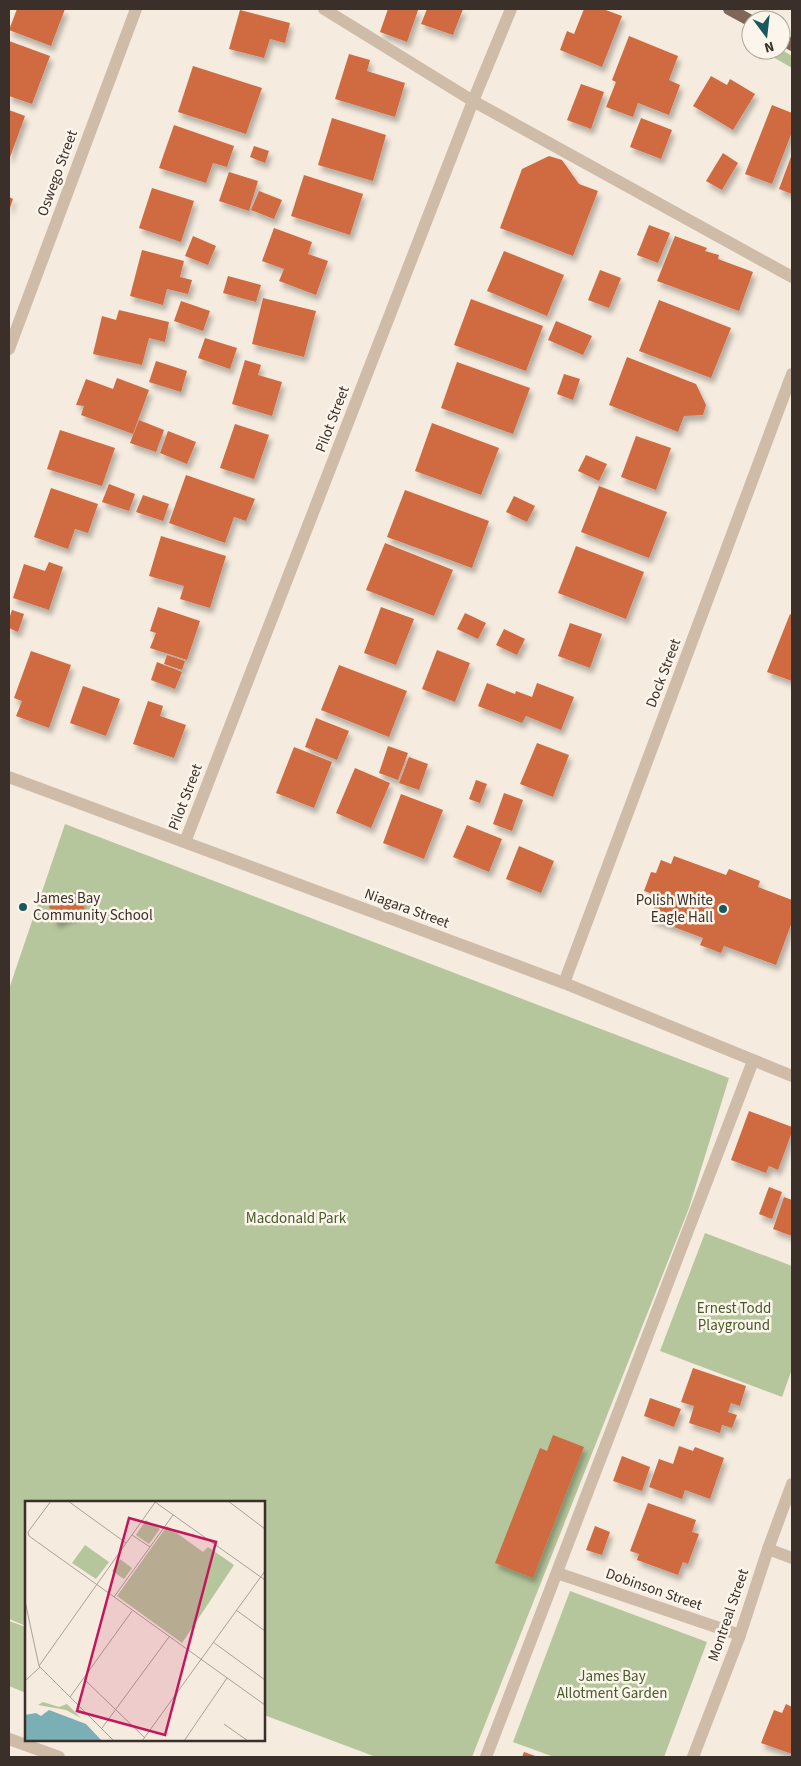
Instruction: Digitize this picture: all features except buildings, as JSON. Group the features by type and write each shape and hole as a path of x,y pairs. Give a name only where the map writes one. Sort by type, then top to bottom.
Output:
{"main road":[{"path":"730,9 741,15"}],"street":[{"name":"Oswego Street","path":"9,349 136,9"},
{"path":"324,9 473,101 792,277"},
{"name":"Pilot Street","path":"185,842 473,101 511,9"},
{"name":"Dock Street","path":"564,983 792,374"},
{"name":"Niagara Street","path":"9,777 564,983 792,1076"},
{"path":"486,1757 753,1061"},
{"name":"Montreal Street","path":"693,1757 740,1635 768,1549 792,1484"},
{"path":"768,1549 792,1558"},
{"name":"Dobinson Street","path":"557,1573 740,1635"},
{"path":"9,1739 59,1757"}],"green space":[{"path":"791,55 792,68 778,60 791,60"},
{"name":"Macdonald Park","path":"65,824 729,1078 689,1208 472,1757 376,1757 265,1715 265,1501 25,1501 25,1626 9,1619 9,989"},
{"name":"Ernest Todd Playground","path":"705,1233 792,1266 792,1369 782,1397 660,1351"},
{"name":"James Bay Allotment Garden","path":"570,1591 707,1642 664,1757 554,1757 513,1742"},
{"path":"9,1621 25,1627 25,1693 9,1686"}],"place":[{"name":"James Bay Community School","path":"23,907"},
{"name":"Polish White Eagle Hall","path":"723,909"}]}
